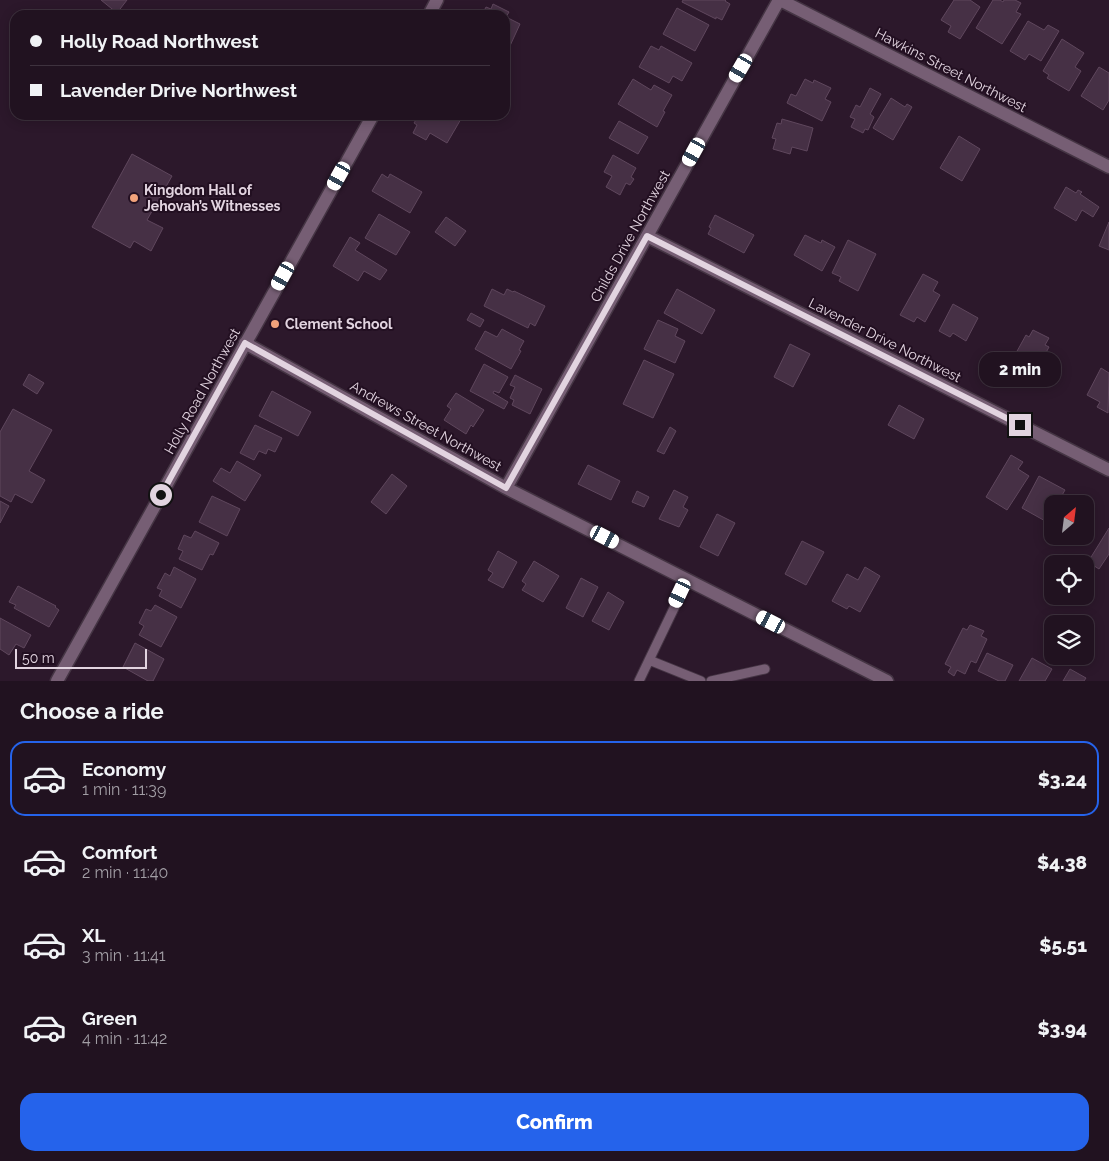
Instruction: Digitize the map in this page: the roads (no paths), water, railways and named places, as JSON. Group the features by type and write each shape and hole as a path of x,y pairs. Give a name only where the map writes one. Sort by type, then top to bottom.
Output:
{"street":[{"name":"Hawkins Street Northwest","path":"780,0 1109,166"},
{"name":"Childs Drive Northwest","path":"506,488 780,0"},
{"name":"Holly Road Northwest","path":"58,681 370,120"},
{"name":"Lavender Drive Northwest","path":"647,236 1109,470"},
{"name":"Andrews Street Northwest","path":"245,343 506,488 887,681"}],"lane":[{"path":"639,681 688,579"},
{"path":"649,660 701,681"},
{"path":"710,681 765,669"}],"place":[{"name":"Kingdom Hall of Jehovah’s Witnesses","path":"134,198"},
{"name":"Clement School","path":"275,324"}]}
